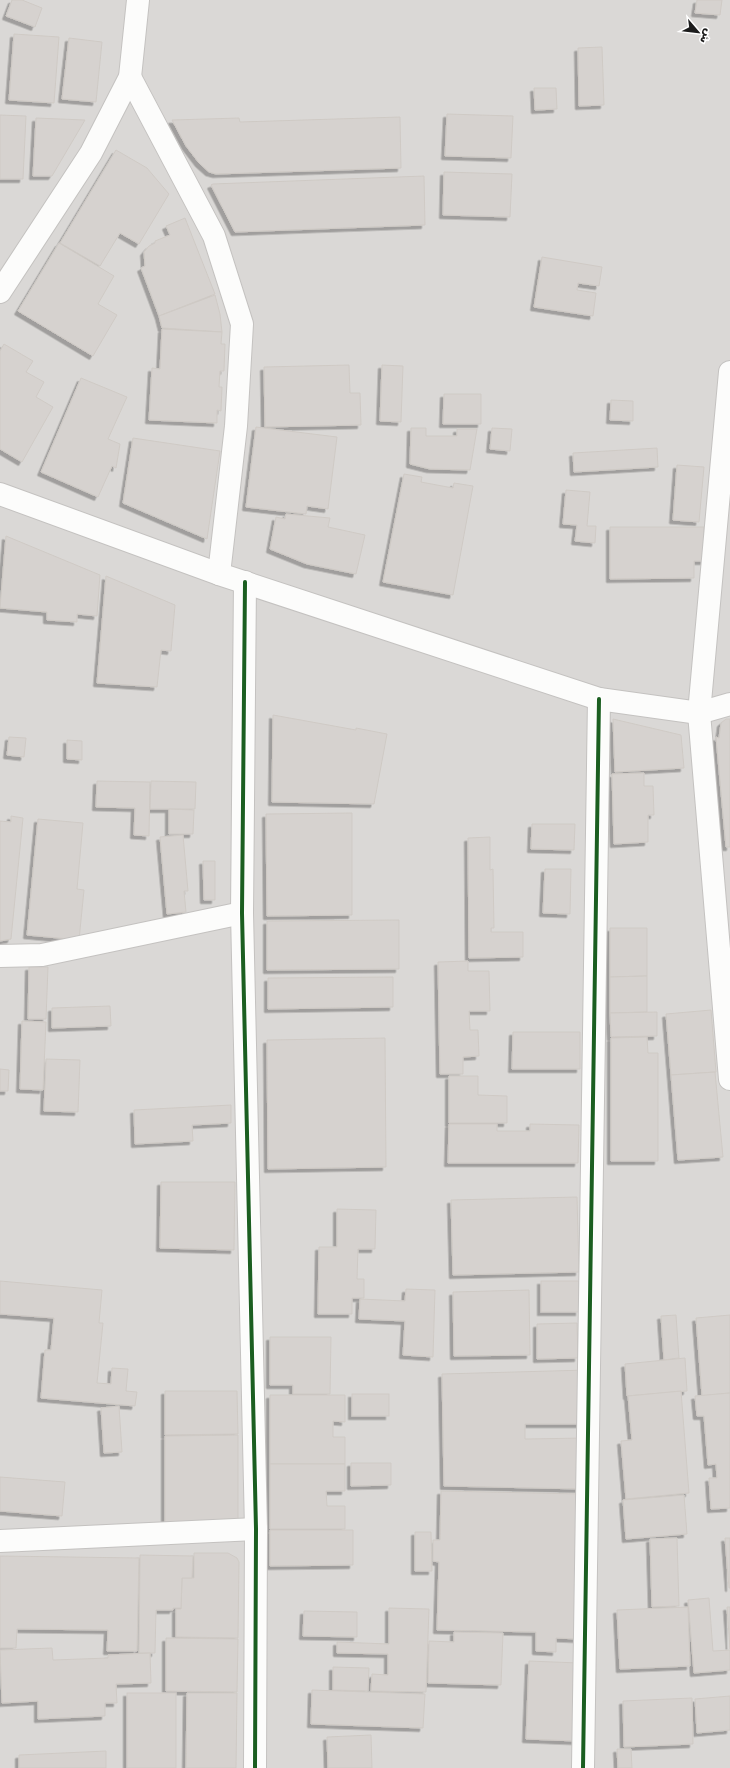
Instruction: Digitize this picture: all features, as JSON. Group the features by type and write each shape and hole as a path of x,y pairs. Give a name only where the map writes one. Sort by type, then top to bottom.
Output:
{"street":[{"path":"0,292 91,153 130,77 138,0"},
{"path":"130,77 214,236 242,324 236,426 219,574"},
{"path":"730,372 699,713 730,1079"},
{"path":"0,494 219,574 599,699 699,713 730,704"},
{"path":"245,582 242,913 256,1529 255,1768"},
{"path":"583,1768 599,699"},
{"path":"0,956 42,955 242,913"},
{"path":"0,1541 256,1529"}],"shaded area":[{"path":"0,0 730,0 730,1768 0,1768"}],"building":[{"path":"12,0 22,0 42,8 35,27 6,16"},
{"path":"697,0 722,0 720,15 695,13"},
{"path":"14,34 59,37 54,103 9,100"},
{"path":"69,38 102,42 96,102 62,99"},
{"path":"602,47 604,105 579,106 578,48"},
{"path":"534,88 556,88 557,109 535,110"},
{"path":"447,114 513,116 511,158 445,156"},
{"path":"0,115 26,116 23,179 0,179"},
{"path":"400,117 401,168 216,174 209,172 199,163 186,146 172,120 239,118 240,122"},
{"path":"36,118 85,120 52,176 33,176"},
{"path":"116,150 147,168 169,194 139,244 120,233 100,266 60,243"},
{"path":"444,172 512,174 510,217 443,215"},
{"path":"424,176 425,225 235,232 211,185 213,184"},
{"path":"185,218 215,294 159,316 141,268 145,266 144,252 149,246 155,243 155,241 170,235 166,226"},
{"path":"59,243 114,276 98,304 117,315 93,356 18,311"},
{"path":"542,257 602,267 599,286 578,283 577,290 596,293 593,316 534,307"},
{"path":"215,295 220,314 222,332 162,328 159,316"},
{"path":"162,329 222,332 221,344 225,344 224,371 220,371 219,387 222,387 221,411 217,410 217,423 149,420 152,368 160,369"},
{"path":"4,344 33,361 26,372 44,382 36,397 53,407 22,462 0,449 0,351"},
{"path":"349,365 350,393 360,393 361,425 265,427 264,367"},
{"path":"382,365 403,366 401,422 380,421"},
{"path":"81,378 127,397 108,439 120,444 116,468 112,466 98,497 41,472"},
{"path":"444,394 481,394 481,424 443,424"},
{"path":"611,400 633,401 633,421 610,420"},
{"path":"256,427 337,437 328,509 307,506 306,514 246,507"},
{"path":"411,428 426,428 426,436 457,436 457,429 477,429 470,470 430,469 410,464"},
{"path":"492,428 512,429 510,451 490,449"},
{"path":"133,438 220,451 207,539 123,503"},
{"path":"657,448 658,467 574,472 573,453"},
{"path":"677,465 704,467 699,522 673,520"},
{"path":"404,474 422,477 421,482 453,488 454,483 473,486 453,595 383,582"},
{"path":"566,490 590,492 587,526 596,526 595,543 575,541 577,525 563,524"},
{"path":"286,514 330,518 328,527 365,535 356,574 307,564 270,549 276,517 285,519"},
{"path":"610,527 704,527 704,561 694,561 694,578 610,579"},
{"path":"6,536 100,575 97,616 77,614 77,622 47,620 47,612 0,608"},
{"path":"106,576 175,605 171,651 161,650 157,687 97,683"},
{"path":"273,715 387,734 374,804 272,802"},
{"path":"613,719 681,735 684,768 615,772"},
{"path":"726,719 730,719 730,847 726,847 716,737 719,738 721,723"},
{"path":"9,737 26,738 24,757 7,755"},
{"path":"67,740 82,741 82,760 67,759"},
{"path":"644,773 644,786 653,786 654,815 648,815 648,842 614,844 612,774"},
{"path":"97,781 150,782 149,836 134,835 135,808 96,807"},
{"path":"151,781 196,782 195,809 150,809"},
{"path":"169,809 194,810 193,834 169,834"},
{"path":"352,813 352,915 267,916 266,814"},
{"path":"11,816 23,818 11,939 0,941 0,821 11,822"},
{"path":"38,819 83,823 77,889 84,890 79,940 27,935"},
{"path":"532,824 575,824 574,850 531,849"},
{"path":"183,835 188,891 184,891 186,912 167,914 160,837"},
{"path":"490,837 490,870 493,869 494,928 491,928 491,932 523,932 523,957 469,958 468,838"},
{"path":"203,861 215,861 215,900 204,900"},
{"path":"545,869 571,869 570,914 543,913"},
{"path":"399,920 399,969 267,970 267,921"},
{"path":"610,928 647,928 647,976 610,977"},
{"path":"468,961 468,971 489,971 490,1011 469,1011 470,1030 478,1030 479,1056 463,1057 463,1074 440,1074 438,962"},
{"path":"29,967 48,967 46,1019 28,1019"},
{"path":"647,976 647,1012 610,1013 610,977"},
{"path":"393,977 393,1007 268,1009 268,978"},
{"path":"110,1006 111,1026 52,1028 52,1008"},
{"path":"711,1010 716,1072 671,1075 666,1014"},
{"path":"657,1012 657,1036 611,1037 610,1013"},
{"path":"22,1021 46,1022 43,1090 20,1089"},
{"path":"513,1032 580,1032 580,1069 512,1069"},
{"path":"647,1037 648,1053 658,1053 658,1161 611,1161 611,1038"},
{"path":"385,1038 386,1167 268,1169 267,1040"},
{"path":"46,1059 80,1060 78,1112 44,1111"},
{"path":"0,1069 9,1070 8,1091 0,1091"},
{"path":"715,1072 723,1157 678,1160 671,1075"},
{"path":"449,1076 478,1076 478,1095 507,1096 507,1123 449,1123"},
{"path":"231,1105 231,1123 192,1125 193,1141 135,1144 134,1110"},
{"path":"449,1124 497,1124 497,1131 530,1131 530,1124 579,1125 578,1163 448,1163"},
{"path":"161,1182 235,1182 234,1250 160,1248"},
{"path":"577,1197 579,1272 453,1275 451,1200"},
{"path":"337,1209 376,1210 375,1249 358,1249 357,1279 364,1279 364,1298 352,1298 352,1314 318,1314 319,1247 337,1247"},
{"path":"0,1281 102,1290 99,1323 103,1323 97,1383 111,1384 112,1368 128,1369 126,1391 137,1392 135,1406 41,1398 45,1350 51,1350 54,1318 0,1314"},
{"path":"541,1281 579,1281 579,1312 541,1312"},
{"path":"406,1289 435,1290 433,1357 403,1355 405,1321 359,1319 360,1299 405,1301"},
{"path":"529,1290 530,1355 454,1356 453,1292"},
{"path":"676,1315 679,1358 664,1360 661,1316"},
{"path":"730,1315 730,1393 702,1396 696,1318"},
{"path":"577,1323 578,1358 537,1359 537,1324"},
{"path":"270,1337 331,1337 330,1394 293,1394 293,1385 270,1385"},
{"path":"685,1358 687,1391 627,1396 625,1364"},
{"path":"587,1370 585,1424 525,1424 525,1439 585,1438 583,1489 444,1486 442,1374"},
{"path":"165,1391 237,1391 238,1434 165,1435"},
{"path":"681,1391 689,1493 626,1499 621,1441 632,1440 628,1396"},
{"path":"730,1393 730,1508 711,1509 709,1478 717,1478 716,1464 708,1465 704,1416 697,1416 695,1396"},
{"path":"352,1394 389,1394 389,1416 352,1416"},
{"path":"270,1395 345,1395 345,1422 333,1421 333,1437 345,1437 345,1464 270,1464"},
{"path":"119,1406 122,1452 104,1453 101,1408"},
{"path":"238,1435 238,1522 165,1523 165,1436"},
{"path":"351,1463 391,1463 391,1485 351,1486"},
{"path":"270,1464 345,1464 345,1491 326,1491 327,1506 345,1506 345,1529 270,1529"},
{"path":"0,1477 65,1482 62,1516 0,1511"},
{"path":"441,1491 582,1494 578,1639 556,1638 556,1652 536,1651 536,1632 437,1630 439,1562 433,1561 433,1540 440,1540"},
{"path":"684,1495 687,1534 626,1539 623,1500"},
{"path":"270,1530 353,1530 353,1565 270,1566"},
{"path":"415,1532 431,1532 432,1571 415,1571"},
{"path":"677,1538 679,1606 652,1607 650,1539"},
{"path":"725,1538 730,1538 730,1588 729,1588"},
{"path":"194,1553 228,1553 237,1558 239,1562 238,1638 176,1637 176,1609 181,1609 182,1578 194,1578"},
{"path":"140,1555 193,1556 192,1578 182,1578 181,1608 173,1608 173,1610 156,1610 155,1653 139,1653"},
{"path":"0,1556 139,1558 137,1651 107,1651 108,1630 17,1629 16,1648 0,1648"},
{"path":"709,1598 713,1651 730,1650 730,1670 694,1673 688,1600"},
{"path":"688,1607 690,1666 620,1669 617,1610"},
{"path":"727,1607 730,1607 730,1649"},
{"path":"389,1608 429,1609 426,1692 371,1691 372,1674 388,1675 388,1654 337,1653 337,1642 389,1644"},
{"path":"304,1611 357,1612 357,1637 303,1636"},
{"path":"454,1632 503,1633 501,1685 428,1683 429,1641 454,1642"},
{"path":"166,1638 238,1639 237,1692 166,1691"},
{"path":"52,1648 53,1660 108,1658 108,1655 150,1653 151,1683 116,1684 117,1703 105,1703 105,1716 38,1719 38,1701 2,1703 0,1650"},
{"path":"529,1661 579,1663 576,1741 526,1739"},
{"path":"333,1667 369,1668 368,1691 333,1690"},
{"path":"312,1690 425,1694 423,1728 311,1724"},
{"path":"127,1693 176,1693 176,1768 127,1768"},
{"path":"187,1693 237,1693 236,1768 186,1768"},
{"path":"730,1696 730,1730 697,1733 695,1699"},
{"path":"692,1698 693,1744 624,1747 623,1701"},
{"path":"371,1735 372,1768 328,1768 327,1737"},
{"path":"617,1749 631,1749 632,1768 618,1768"},
{"path":"106,1751 106,1768 19,1768 19,1755"}],"cycle path":[{"path":"245,582 242,913 256,1529 255,1768"},
{"path":"583,1768 599,699"}]}
